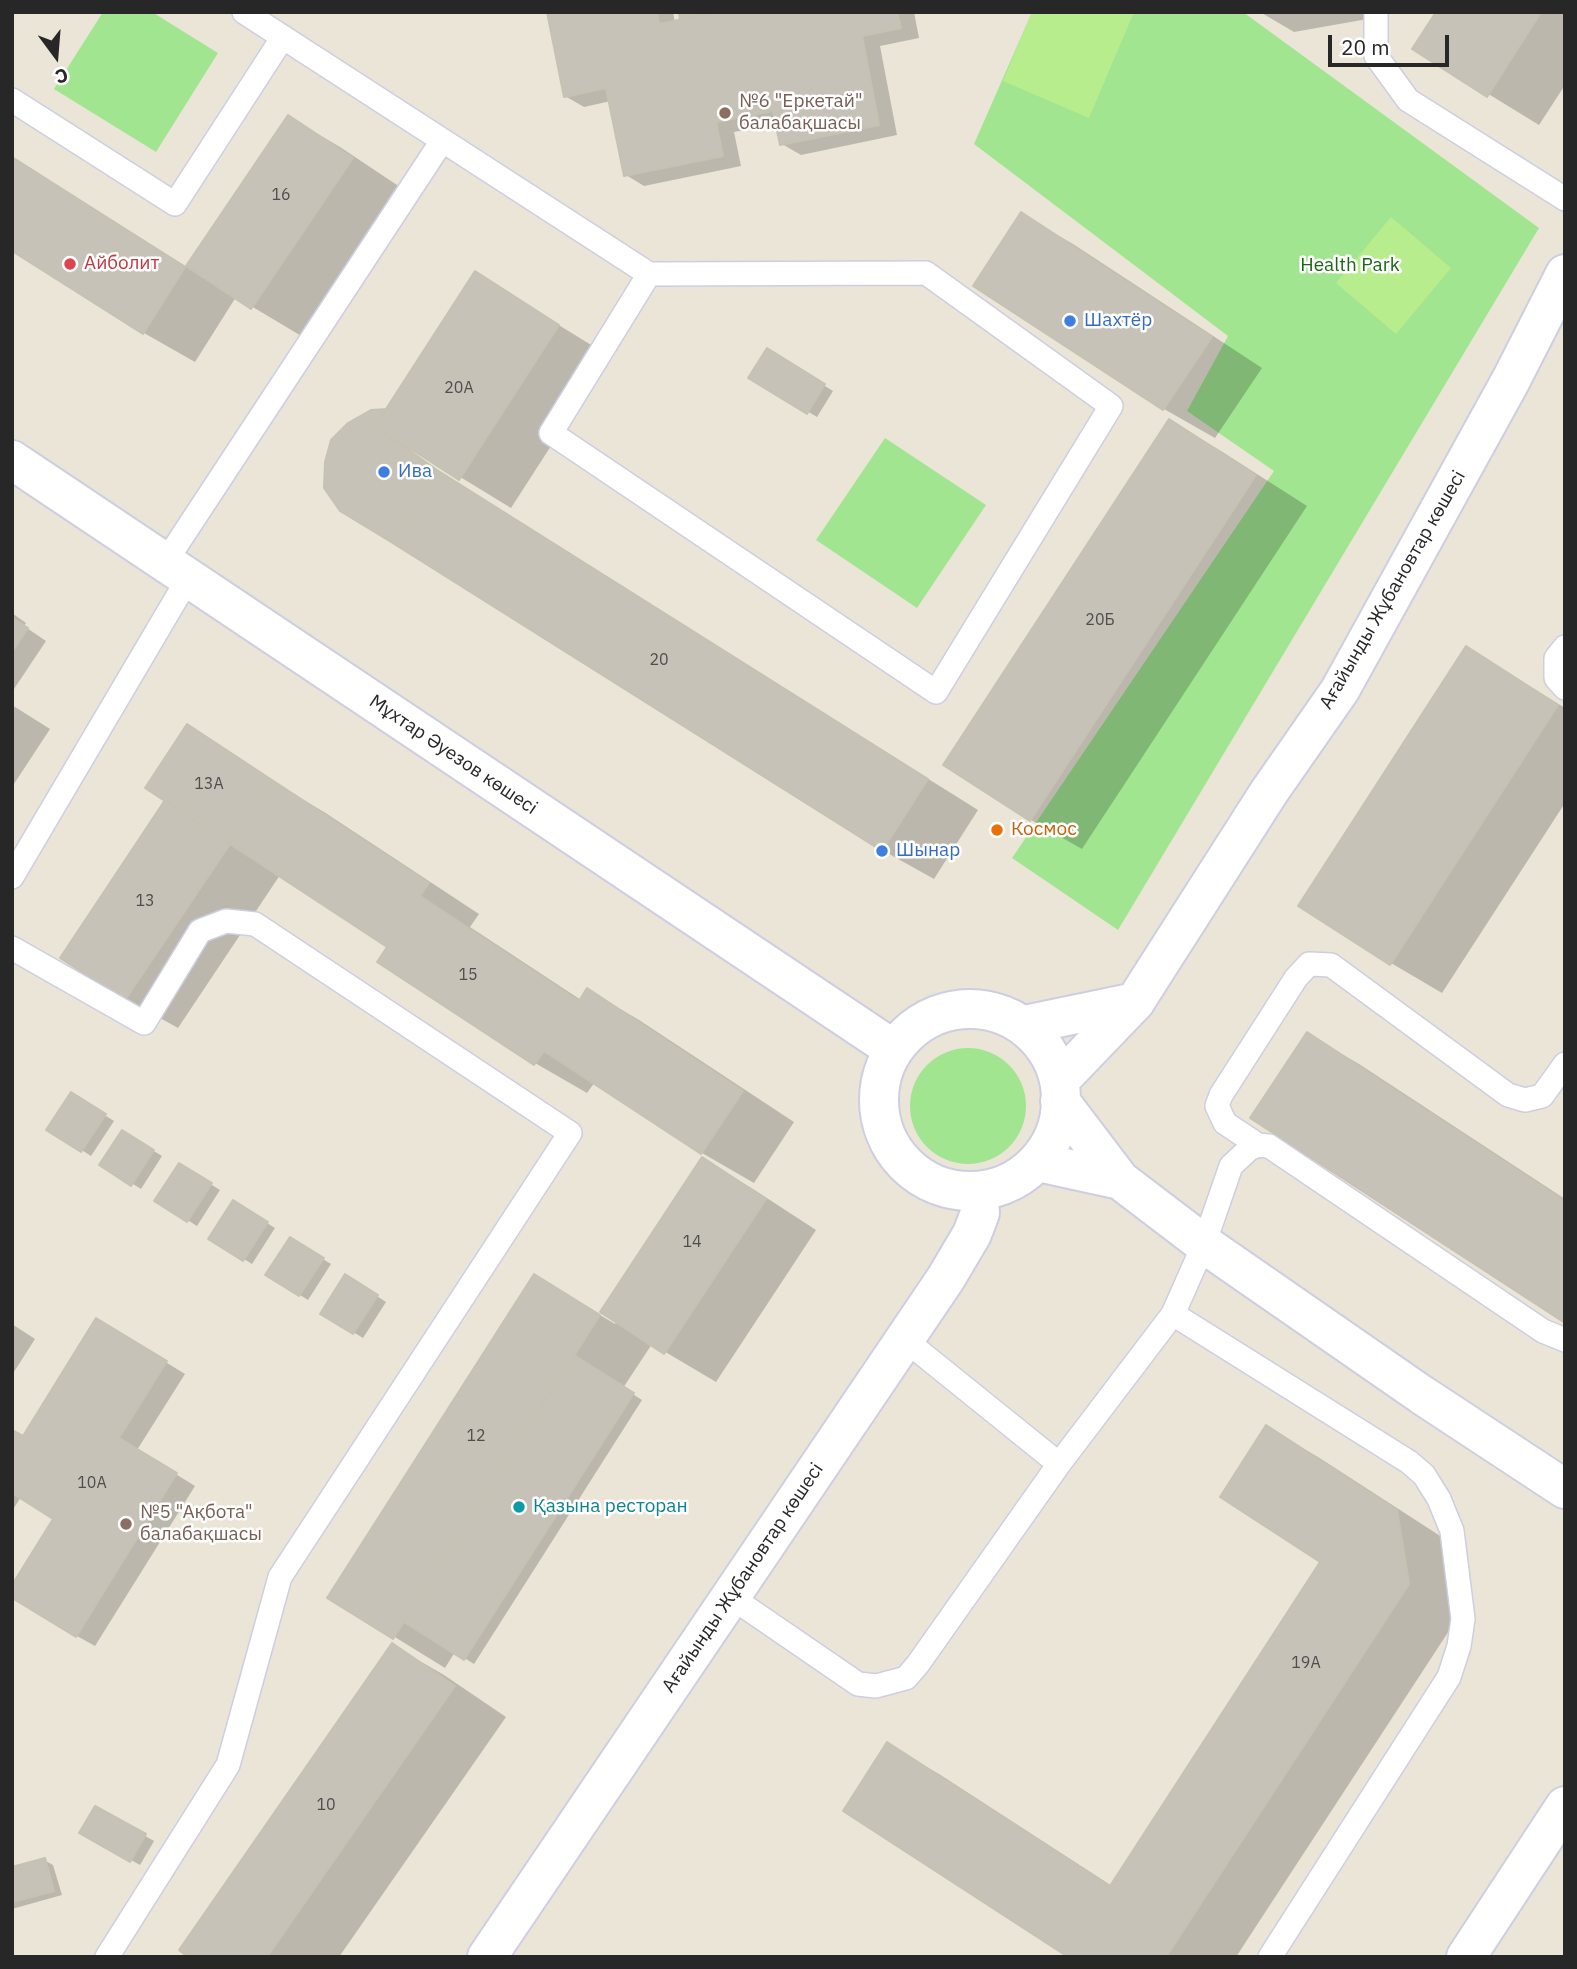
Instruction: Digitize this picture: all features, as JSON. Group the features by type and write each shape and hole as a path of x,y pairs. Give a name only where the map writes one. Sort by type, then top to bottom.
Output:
{"street":[{"name":"Ағайынды Жұбановтар көшесі","path":"1061,1090 1135,1002 1269,792 1340,690 1511,380 1565,274"},
{"name":"Мұхтар Әуезов көшесі","path":"12,460 893,1049"},
{"path":"1024,1025 1135,1002"},
{"path":"1061,1090 1055,1137 1038,1162 1010,1182 978,1191 950,1190 924,1179 894,1152 879,1118 880,1081 893,1049 913,1028 936,1014 964,1008 993,1010 1024,1025 1047,1048 1061,1090 1119,1180 1204,1244 1422,1395 1565,1489"},
{"path":"1038,1162 1119,1180"},
{"name":"Ағайынды Жұбановтар көшесі","path":"487,1957 946,1278 972,1234 980,1213 978,1191"},
{"path":"1466,1957 1565,1806"}],"lane":[{"path":"244,12 649,274 926,273 1111,406 936,692 551,433 649,274"},
{"path":"1376,12 1376,56 1408,100 1565,199"},
{"path":"12,100 175,204 283,37"},
{"path":"12,877 178,569 442,141"},
{"path":"1565,647 1556,658 1556,678 1565,688"},
{"path":"12,948 144,1023 200,931 226,921 255,924 570,1133 280,1577 228,1765 107,1957"},
{"path":"1258,1145 1225,1123 1217,1106 1221,1095 1296,978 1309,964 1331,965 1508,1095 1525,1100 1542,1096 1565,1064"},
{"path":"731,1597 858,1684 876,1686 906,1678 1059,1464 1173,1314 1204,1244 1231,1167 1248,1149 1258,1145 1269,1146 1543,1331 1565,1340"},
{"path":"1173,1314 1409,1462 1424,1475 1439,1499 1452,1531 1463,1619 1459,1646 1449,1677 1269,1957"},
{"path":"904,1339 1059,1464"}],"green space":[{"path":"103,12 152,12 218,53 156,152 54,89"},
{"name":"Health Park","path":"1032,12 1243,12 1539,228 1118,930 1012,858 1274,471 1187,411 1228,336 974,144"},
{"path":"1032,12 1134,12 1089,118 1003,81"},
{"path":"1391,217 1451,268 1396,334 1336,283"},
{"path":"885,438 986,505 917,608 816,540"},
{"path":"968,1048 990,1053 1009,1065 1021,1084 1026,1106 1021,1128 1009,1147 990,1159 968,1164 946,1159 927,1147 915,1128 910,1106 915,1084 927,1065 946,1053"}],"building":[{"path":"547,12 657,12 659,24 717,12 897,12 901,28 862,36 879,125 780,145 773,111 716,122 723,156 624,176 606,88 564,97"},
{"path":"679,12 717,12 680,20"},
{"path":"1436,12 1541,12 1487,97 1412,49"},
{"path":"288,115 353,158 251,309 186,266"},
{"path":"12,157 185,267 143,334 12,251"},
{"path":"1021,212 1212,337 1163,410 973,286"},
{"path":"475,271 559,325 459,480 375,426"},
{"path":"767,348 825,384 807,414 748,378"},
{"path":"387,409 375,426 437,470 391,542 340,511 324,488 325,462 331,440 348,423 371,410"},
{"path":"1169,419 1256,475 1030,821 943,765"},
{"path":"437,470 928,779 882,851 391,542"},
{"path":"12,618 28,628 12,652"},
{"path":"1466,646 1558,705 1390,965 1298,906"},
{"path":"187,724 272,780 230,844 145,788"},
{"path":"272,780 429,883 420,896 579,1001 587,988 743,1091 701,1154 544,1051 534,1065 377,962 387,947 230,844"},
{"path":"165,800 230,844 125,1000 60,958"},
{"path":"1307,1032 1565,1201 1565,1323 1250,1118"},
{"path":"71,1092 106,1114 81,1152 46,1130"},
{"path":"122,1130 154,1150 131,1186 99,1165"},
{"path":"702,1157 766,1199 664,1354 600,1312"},
{"path":"179,1163 212,1183 187,1222 154,1201"},
{"path":"233,1200 268,1222 243,1261 208,1239"},
{"path":"290,1237 324,1258 299,1296 265,1275"},
{"path":"345,1274 378,1295 353,1334 320,1314"},
{"path":"534,1274 600,1315 393,1639 327,1598"},
{"path":"96,1318 167,1361 119,1438 177,1473 76,1637 12,1598 12,1585 53,1519 12,1493 12,1430 23,1436"},
{"name":"Қазына ресторан","path":"574,1355 634,1393 464,1660 404,1622"},
{"path":"1266,1425 1397,1510 1409,1584 1166,1957 1068,1957 843,1811 887,1742 1110,1886 1320,1562 1220,1497"},
{"path":"392,1643 455,1686 267,1957 188,1957 179,1950"},
{"path":"95,1806 146,1834 130,1862 79,1833"},
{"path":"45,1858 54,1891 12,1902 12,1867"}],"place":[{"name":"№6 \"Еркетай\" балабақшасы","path":"725,113"},
{"name":"Айболит","path":"70,264"},
{"name":"Шахтёр","path":"1070,321"},
{"name":"Ива","path":"384,472"},
{"name":"Космос","path":"997,830"},
{"name":"Шынар","path":"882,851"},
{"name":"Қазына ресторан","path":"519,1507"},
{"name":"№5 \"Ақбота\" балабақшасы","path":"126,1524"}]}
